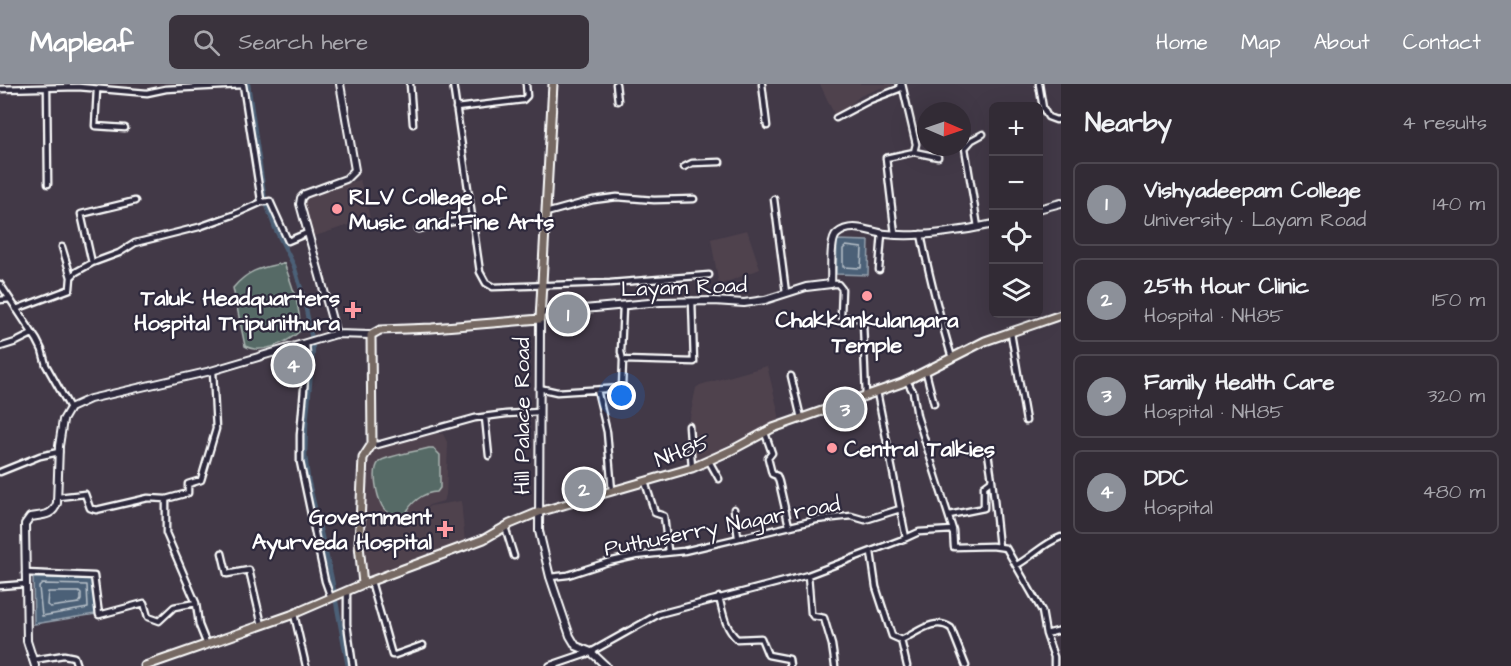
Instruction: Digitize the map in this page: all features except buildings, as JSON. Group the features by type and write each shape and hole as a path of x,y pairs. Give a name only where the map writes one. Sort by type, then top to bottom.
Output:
{"main road":[{"path":"336,334 301,209 301,198 307,193 348,177 355,170 340,84"},
{"path":"34,663 27,641 26,520 30,517 52,513 57,503 63,420 70,408 90,399 213,370 336,334 371,335 380,330 432,328 540,316 553,84"},
{"path":"1043,208 1061,203"},
{"path":"831,284 832,240 837,233 854,228 882,233 921,234 989,225"},
{"name":"Layam Road","path":"540,316 623,306 692,301 744,303 831,284"},
{"name":"NH85","path":"145,666 294,614 363,584 483,539 539,512 692,468 801,418 907,381 986,342 1061,315"},
{"name":"Hill Palace Road","path":"539,512 540,316"},
{"path":"363,584 358,545 363,458 372,444 371,335"},
{"path":"539,512 539,531 550,577 570,636 576,646 591,652 606,666"},
{"path":"550,666 591,652"}],"street":[{"path":"0,89 8,86 78,87 147,93 166,87 243,84 264,202"},
{"path":"410,84 413,124"},
{"path":"453,84 480,272 486,283 493,287 542,286 663,280 710,275"},
{"path":"456,108 523,99 527,96 526,84"},
{"path":"615,84 618,101"},
{"path":"762,84 767,126"},
{"path":"836,118 899,88 901,84"},
{"path":"901,84 916,144 914,152"},
{"path":"1039,84 1043,108 1048,117 1061,119"},
{"path":"48,88 48,184"},
{"path":"97,89 95,126 125,128"},
{"path":"978,227 965,148 982,134"},
{"path":"895,234 886,158 914,152 938,157"},
{"path":"684,167 692,163 720,162"},
{"path":"546,213 593,200 617,197 654,200 694,199"},
{"path":"774,199 786,293"},
{"path":"92,263 81,214 135,201"},
{"path":"72,277 92,263 112,256 142,240 200,227 264,202 270,201 288,241 308,233"},
{"path":"418,230 472,218"},
{"path":"879,270 882,233"},
{"path":"921,234 930,282 940,309 952,358"},
{"path":"16,309 70,290 72,277 62,247"},
{"path":"0,284 42,350 50,372 70,408"},
{"path":"831,284 838,284 842,289 841,316 861,318 863,322 866,396"},
{"path":"0,300 10,299"},
{"path":"623,360 694,362 692,301"},
{"path":"539,388 557,392 622,388 623,306"},
{"path":"1011,333 1026,421"},
{"path":"0,347 32,334"},
{"path":"306,344 300,462 325,581 331,598"},
{"path":"58,497 85,494 90,508 96,510 148,498 166,499 188,493 188,484 201,480 216,429 213,370"},
{"path":"926,372 934,404"},
{"path":"791,376 801,418"},
{"path":"907,381 913,392 917,416 949,515 954,547 1006,548 1042,611 1046,634 1054,657 1054,666"},
{"path":"597,390 607,432 612,491"},
{"path":"877,392 906,538"},
{"path":"372,444 377,445 485,417 539,412"},
{"path":"485,417 489,456"},
{"path":"689,426 692,468"},
{"path":"765,433 772,449 768,458 769,465 772,474 777,476 779,482 789,526"},
{"path":"0,472 40,456 59,452"},
{"path":"988,453 999,547"},
{"path":"709,461 719,479"},
{"path":"949,515 984,508 984,486 992,480"},
{"path":"645,482 655,513 664,516 668,552"},
{"path":"166,499 165,532 196,603 199,624 207,645"},
{"path":"734,509 738,537"},
{"name":"Puthuserry Nagar road","path":"550,577 635,556 684,551 789,526 851,516 865,520 900,509"},
{"path":"505,527 514,556"},
{"path":"591,652 659,614 808,575 919,532 952,530"},
{"path":"1017,565 1028,559 1042,545 1061,537"},
{"path":"871,552 876,587 892,636 901,640"},
{"path":"222,553 227,574 249,570 262,626"},
{"path":"26,573 94,576 99,615 144,603 148,617 159,621 174,607 196,603"},
{"path":"808,575 811,614 824,618 835,666"},
{"path":"371,581 392,655 423,645"},
{"path":"0,586 25,584"},
{"path":"344,592 353,666"},
{"path":"719,597 725,622 737,639 761,638 768,655 789,659 790,666"},
{"path":"294,614 306,666"},
{"path":"901,640 926,626 948,625 966,666"},
{"path":"1046,634 1061,630"},
{"path":"901,640 907,666"},
{"path":"34,663 64,655 74,657 77,666"}],"shaded area":[{"path":"820,84 895,84 860,96 836,118"},
{"name":"RLV College of Music and Fine Arts","path":"360,180 370,218 312,237 303,200 314,193"},
{"path":"747,230 760,269 719,285 711,239"},
{"path":"767,366 779,415 778,421 693,462 689,422 696,388"},
{"path":"434,434 443,434 448,444 446,495 443,501 429,505 423,511 426,534 426,509 430,506 461,501 465,543 429,553 428,549 427,556 374,576 366,575 363,551 367,460 376,449"}],"green space":[{"path":"284,263 297,305 300,331 274,346 259,349 245,346 233,288 250,273"},
{"path":"433,448 440,455 440,488 437,492 418,499 410,506 406,515 396,515 386,511 380,502 376,484 375,471 379,462"}],"water":[{"path":"837,240 869,241 868,275 836,274"},
{"path":"33,578 94,579 95,614 34,624"}],"waterway":[{"path":"248,84 265,200 275,228 294,266 311,334 313,350 305,456 348,666"}],"place":[{"name":"RLV College of Music and Fine Arts","path":"337,209"},
{"name":"Chakkankulangara Temple","path":"867,296"},
{"name":"Taluk Headquarters Hospital Tripunithura","path":"353,310"},
{"name":"Vishyadeepam College","path":"568,314"},
{"name":"DDC","path":"293,365"},
{"name":"Family Health Care","path":"845,409"},
{"name":"Central Talkies","path":"832,448"},
{"name":"25th Hour Clinic","path":"584,489"},
{"name":"Government Ayurveda Hospital","path":"445,529"}]}
